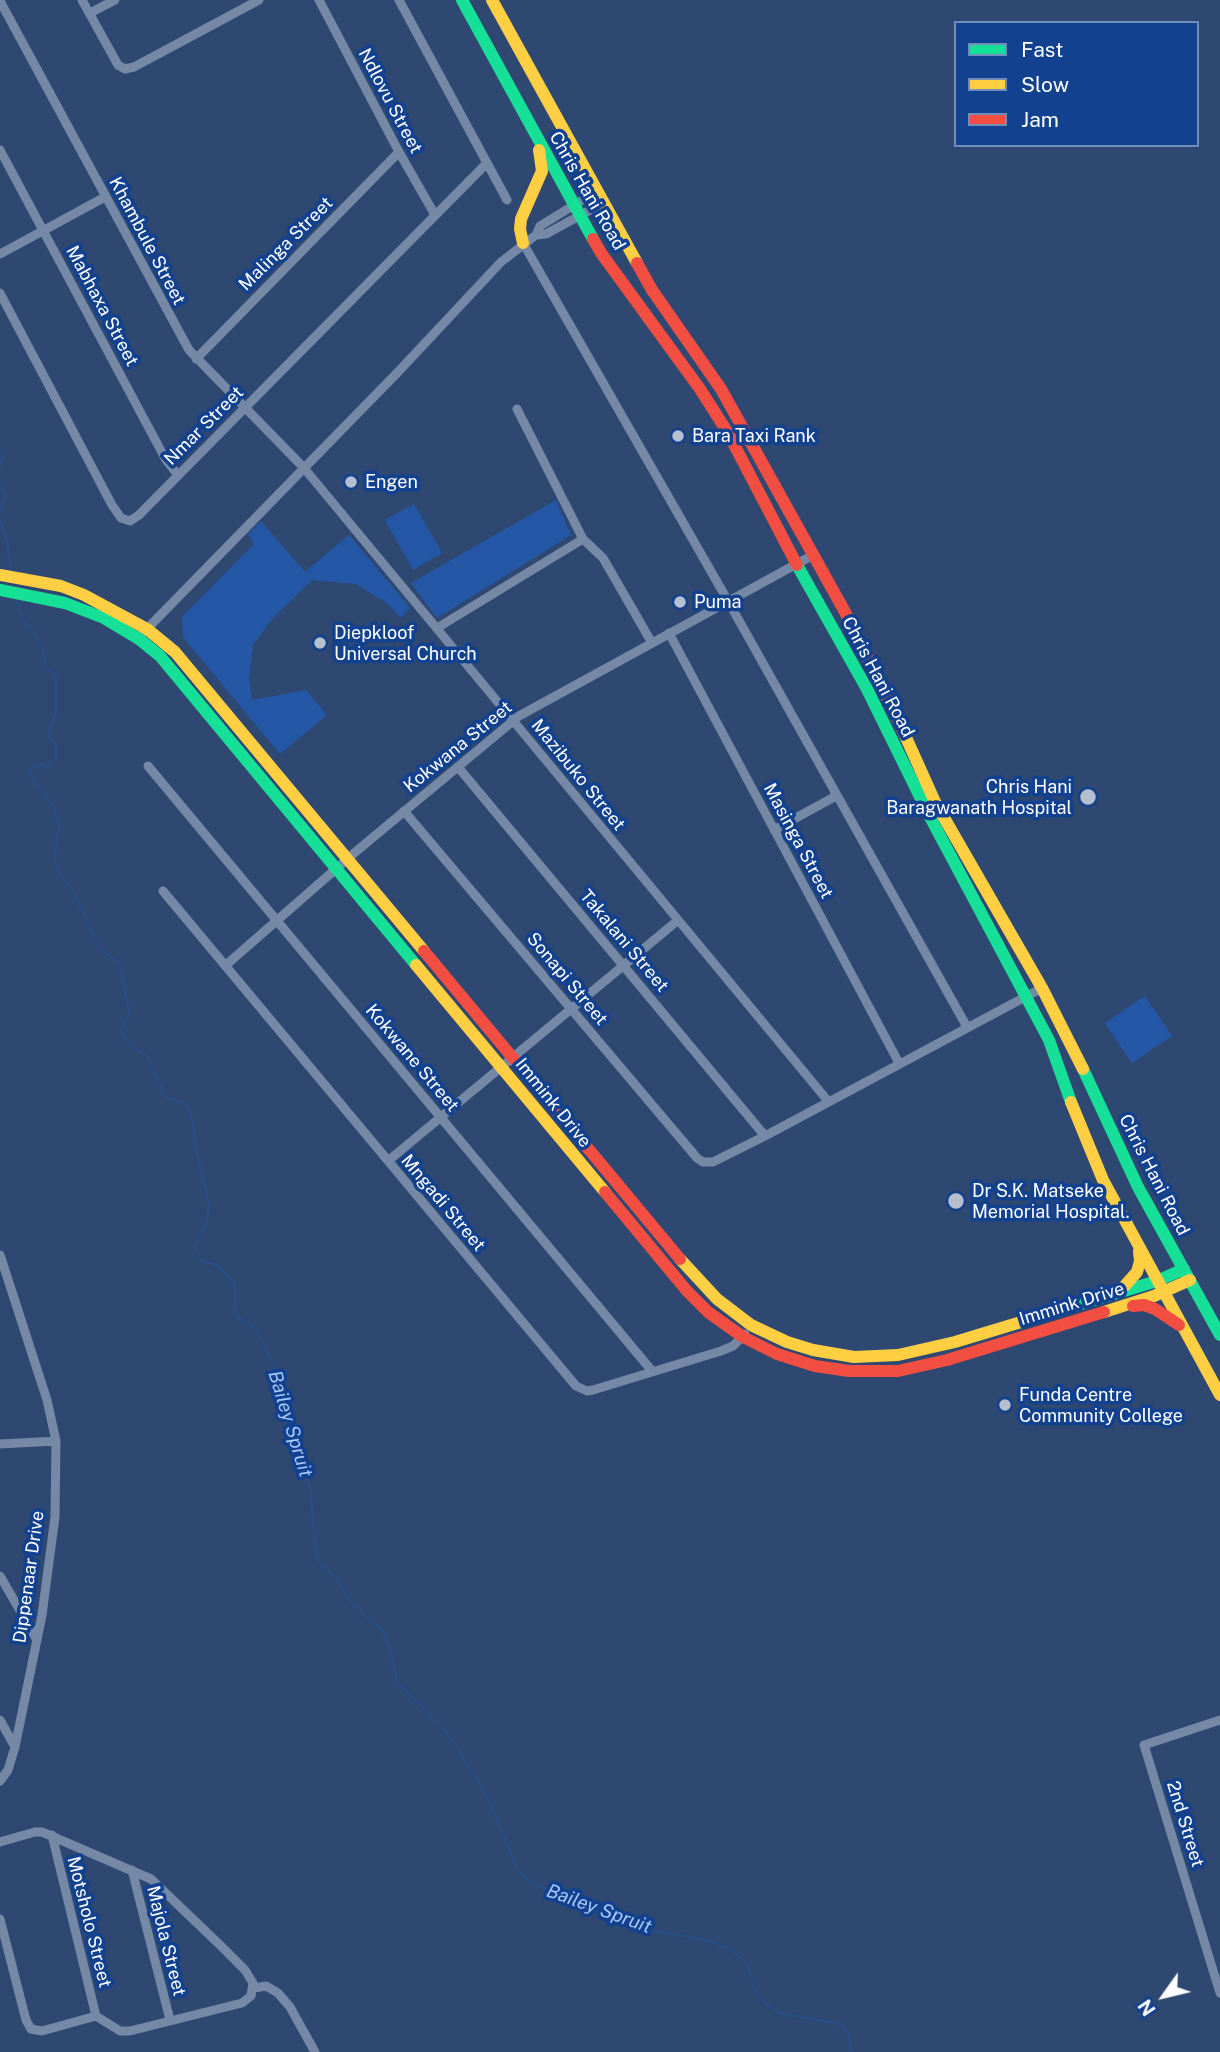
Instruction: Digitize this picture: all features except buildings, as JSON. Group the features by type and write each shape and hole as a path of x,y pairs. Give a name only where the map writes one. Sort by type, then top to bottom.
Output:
{"main road":[{"name":"Chris Hani Road","path":"462,0 601,253 719,419 879,710 924,805 1049,1040 1098,1170 1220,1395"},
{"name":"Chris Hani Road","path":"492,0 652,290 721,390 813,555 881,682 935,802 1042,988 1138,1187 1220,1335"},
{"path":"523,243 520,229 522,219 542,171 537,139"},
{"path":"778,493 801,548 802,556 797,564"},
{"name":"Immink Drive","path":"7,576 61,586 84,595 189,667 693,1275 717,1299 751,1325 787,1342 828,1353 854,1357 898,1355 955,1342 1118,1292 1160,1287"},
{"name":"Immink Drive","path":"0,590 65,603 143,634 687,1291 708,1312 743,1337 777,1354 815,1366 849,1371 898,1371 947,1360 1125,1306 1160,1287"},
{"path":"1118,1292 1134,1277 1139,1267 1137,1243"},
{"path":"1160,1287 1187,1275"},
{"path":"1125,1306 1149,1307 1185,1330"}],"street":[{"path":"82,0 118,65 129,69 259,0"},
{"path":"90,13 115,0"},
{"name":"Ndlovu Street","path":"319,0 435,215"},
{"path":"399,0 507,200"},
{"name":"Khambule Street","path":"0,1 177,331 196,359 304,468"},
{"name":"Mabhaxa Street","path":"0,150 166,460 178,475"},
{"name":"Malinga Street","path":"196,359 399,152"},
{"name":"Nmar Street","path":"0,293 118,515 126,521 134,520 486,163"},
{"path":"143,634 501,262 523,243 536,235 546,234 597,191"},
{"path":"0,254 105,197"},
{"path":"577,210 603,202"},
{"path":"523,243 967,1027"},
{"path":"517,409 583,538 603,558 652,643"},
{"name":"Mazibuko Street","path":"304,468 828,1101"},
{"path":"436,628 583,538"},
{"name":"Kokwana Street","path":"226,965 513,721 813,555"},
{"name":"Masinga Street","path":"669,633 899,1063"},
{"name":"Kokwane Street","path":"148,766 652,1371"},
{"name":"Takalani Street","path":"458,767 765,1136"},
{"path":"774,830 836,796"},
{"name":"Sonapi Street","path":"404,811 696,1158 708,1163 765,1136"},
{"name":"Mngadi Street","path":"163,891 576,1387 593,1390 728,1349 743,1337 751,1325"},
{"path":"388,1161 677,921"},
{"path":"765,1136 1042,988"},
{"name":"Dippenaar Drive","path":"0,1255 47,1400 56,1441 52,1555 15,1746 8,1770 0,1781"},
{"path":"1,1441 56,1441"},
{"path":"0,1576 37,1640"},
{"path":"0,1720 15,1746"},
{"name":"2nd Street","path":"1220,1720 1144,1745 1220,1993"},
{"path":"0,1842 35,1832 52,1835 132,1870 158,1885 245,1970 254,1988 251,1996 242,2003 124,2032 96,2016 42,2031 31,2029 26,2020 0,1919"},
{"name":"Motsholo Street","path":"52,1835 96,2016"},
{"name":"Majola Street","path":"132,1870 170,2020"},
{"path":"254,1988 266,1986 278,1993 295,2016 315,2052"}],"shaded area":[{"path":"556,500 571,535 437,618 411,583"},
{"path":"414,504 442,553 413,570 385,520"},
{"path":"261,521 305,572 349,535 410,608 401,618 388,604 356,584 312,580 272,619 253,645 249,678 252,700 306,690 327,715 280,754 183,637 182,617 254,544 248,534"},
{"path":"1145,996 1172,1036 1132,1063 1105,1023"}],"waterway":[{"name":"Bailey Spruit","path":"0,451 3,459 0,466"},
{"name":"Bailey Spruit","path":"0,483 5,496 0,513"},
{"name":"Bailey Spruit","path":"0,518 8,546 11,572"},
{"name":"Bailey Spruit","path":"15,596 23,619 35,633 42,648 46,667 56,677 56,710 48,737 56,744 56,758 48,767 39,763 29,773 53,805 59,826 54,862 74,893 99,947 120,964 130,1015 121,1030 128,1043 147,1056 165,1096 187,1105 193,1121 196,1149 209,1204 207,1222 195,1247 200,1260 217,1265 234,1282 235,1314 254,1327 279,1380 310,1489 317,1560 338,1580 350,1601 383,1631 391,1652 397,1682 449,1735 488,1798 518,1871 536,1886 588,1902 641,1929 703,1939 729,1949 747,1963 755,1990 765,2002 779,2013 840,2024 849,2035 851,2052"}],"traffic: fast":[{"path":"462,0 593,239"},
{"path":"797,565 867,689 930,817 1049,1040 1071,1102"},
{"path":"0,590 65,603 104,618 139,639 160,656 416,965"},
{"path":"1083,1069 1138,1187 1220,1335"},
{"path":"1064,1309 1157,1281 1184,1269"}],"traffic: slow":[{"path":"492,0 637,263"},
{"path":"523,243 521,219 542,171 539,150"},
{"path":"0,575 61,586 84,595 147,629 175,652 424,951"},
{"path":"904,733 935,802 1042,988 1083,1069"},
{"path":"416,965 605,1192"},
{"path":"1071,1102 1103,1180 1220,1395"},
{"path":"1121,1290 1137,1272 1139,1251"},
{"path":"680,1259 717,1299 751,1325 787,1342 813,1350 854,1357 898,1355 955,1342 1064,1309"},
{"path":"1104,1312 1154,1296 1190,1280"}],"traffic: jam":[{"path":"593,239 700,389 728,433 797,565"},
{"path":"637,263 652,290 721,389 845,612 904,733"},
{"path":"424,951 680,1259"},
{"path":"605,1192 687,1291 708,1312 743,1337 777,1354 815,1366 849,1371 898,1371 947,1360 1104,1312"},
{"path":"1133,1306 1144,1305 1155,1309 1179,1325"}],"place":[{"name":"Bara Taxi Rank","path":"678,436"},
{"name":"Engen","path":"351,482"},
{"name":"Puma","path":"680,602"},
{"name":"Diepkloof Universal Church","path":"320,643"},
{"name":"Chris Hani Baragwanath Hospital","path":"1088,797"},
{"name":"Dr S.K. Matseke Memorial Hospital.","path":"956,1201"},
{"name":"Funda Centre Community College","path":"1005,1405"}]}
